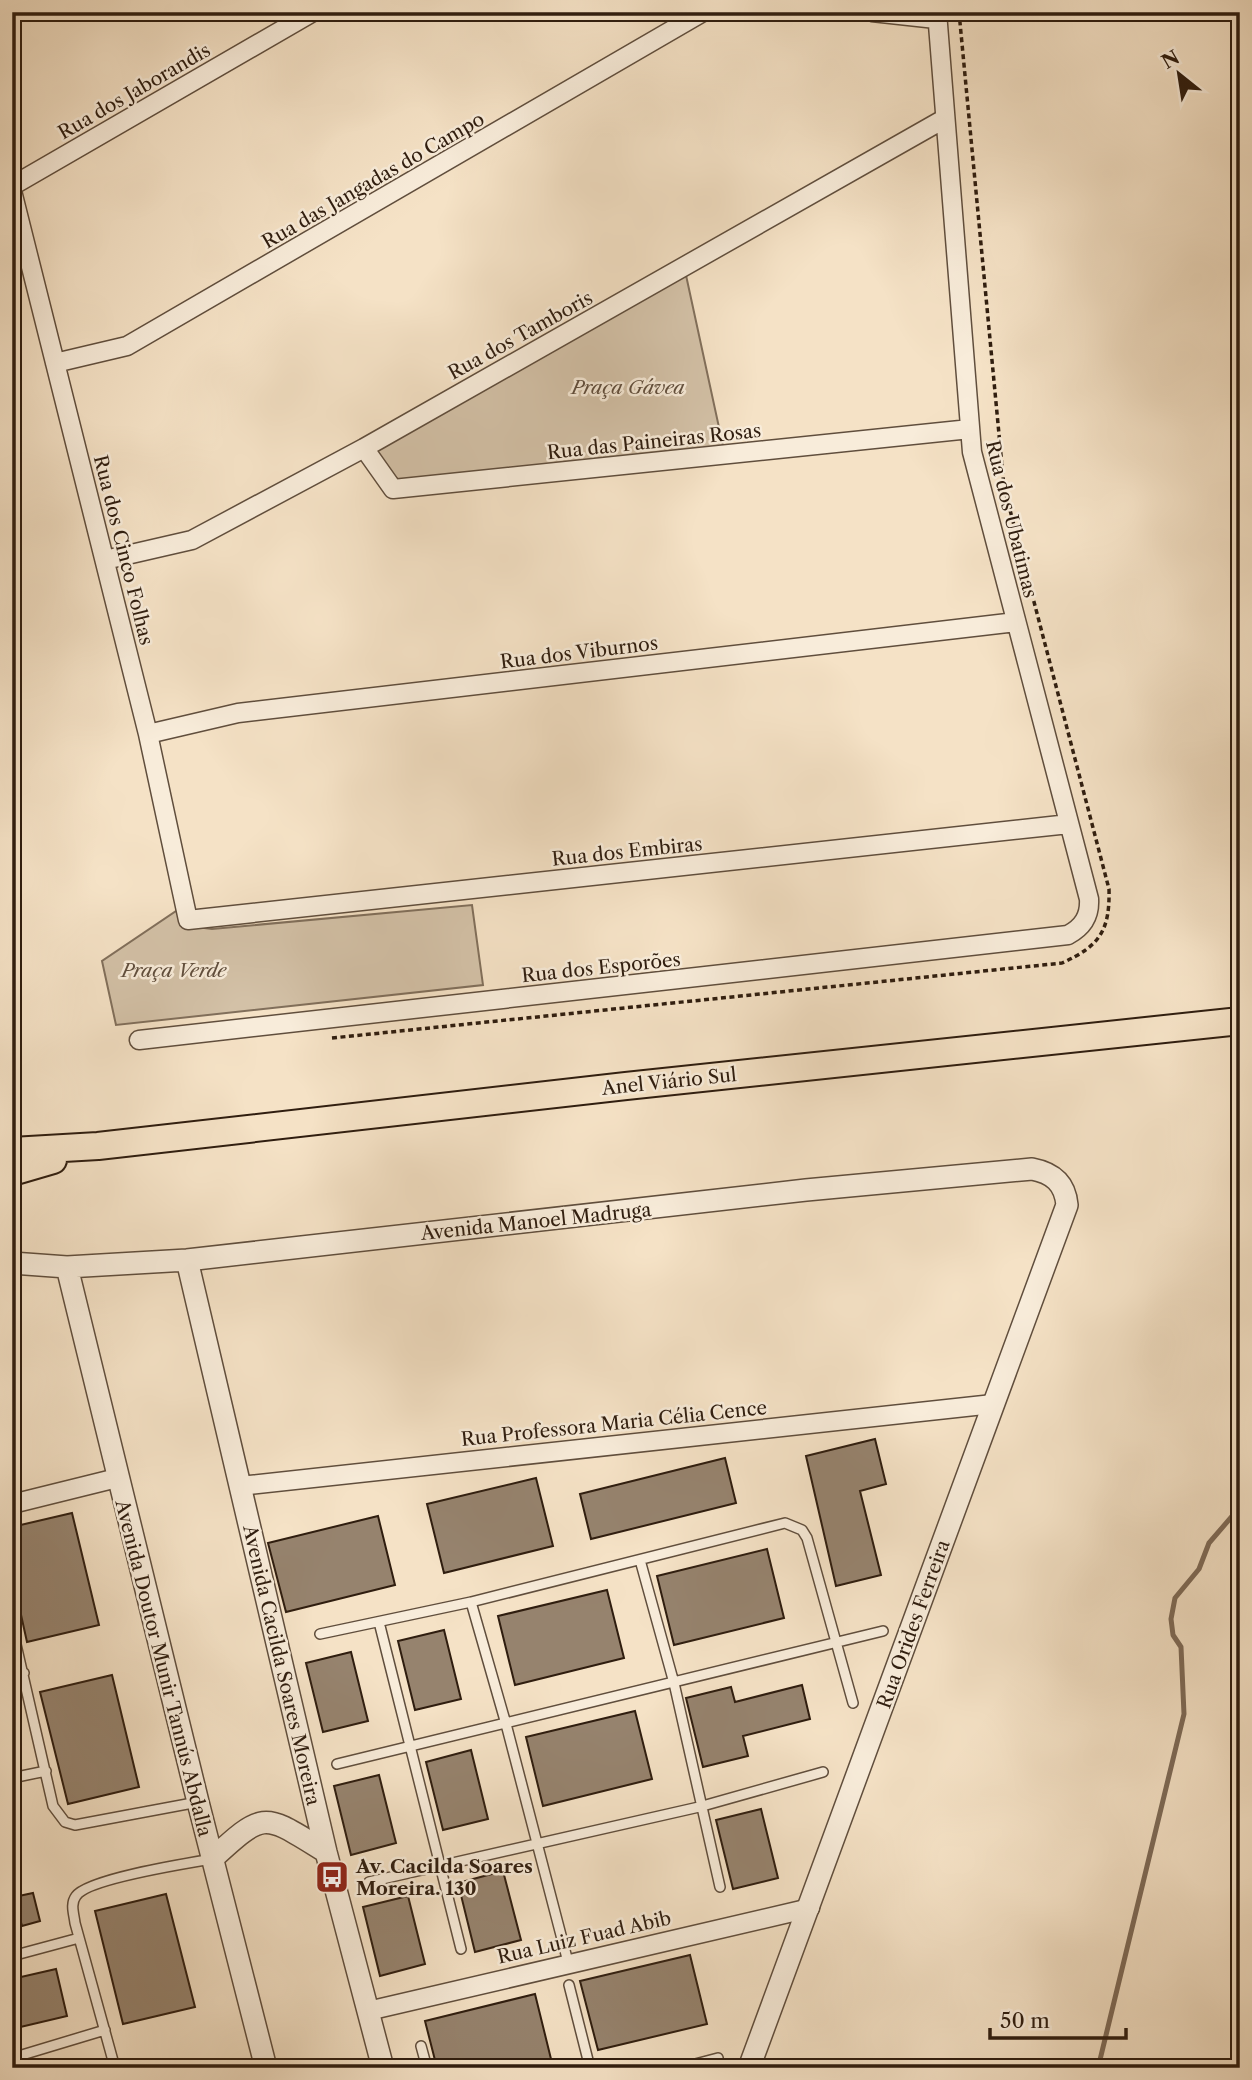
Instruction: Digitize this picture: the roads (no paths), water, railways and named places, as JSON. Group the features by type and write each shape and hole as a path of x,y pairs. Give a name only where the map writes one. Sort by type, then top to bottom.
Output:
{"main road":[{"name":"Anel Viário Sul","path":"12,1152 98,1146 626,1086 1240,1021"},
{"name":"Anel Viário Sul","path":"12,1172 98,1146"}],"street":[{"name":"Rua dos Jaborandis","path":"12,188 313,12"},
{"name":"Rua das Jangadas do Campo","path":"55,363 127,346 703,12"},
{"path":"872,12 936,15"},
{"name":"Rua dos Ubatimas","path":"936,15 972,452 1090,911 1078,930 1069,935"},
{"name":"Rua dos Tamboris","path":"105,560 192,540 364,447 944,119"},
{"name":"Rua dos Cinco Folhas","path":"12,188 148,734 188,920"},
{"name":"Rua das Paineiras Rosas","path":"364,447 393,489 970,429"},
{"name":"Rua dos Viburnos","path":"148,734 238,713 1016,622"},
{"name":"Rua dos Embiras","path":"188,920 1069,824"},
{"name":"Rua dos Esporões","path":"139,1040 1069,935"},
{"name":"Avenida Manoel Madruga","path":"12,1263 67,1267 187,1260 806,1190 1032,1169 1045,1171 1058,1180"},
{"name":"Rua Orides Ferreira","path":"748,2068 810,1908 1067,1205 1066,1191 1058,1180"},
{"name":"Avenida Cacilda Soares Moreira","path":"187,1260 326,1852 383,2068"},
{"name":"Avenida Doutor Munir Tannús Abdalla","path":"67,1267 212,1859 267,2068"},
{"name":"Rua Professora Maria Célia Cence","path":"240,1486 993,1404"},
{"path":"12,1504 117,1478"},
{"path":"212,1859 242,1830 255,1823 271,1823 288,1829 326,1852"},
{"name":"Rua Luiz Fuad Abib","path":"368,2011 568,1962 810,1908"}],"lane":[{"path":"320,1634 471,1602 785,1523 794,1524 807,1538 853,1703"},
{"path":"640,1560 674,1684 699,1807 720,1888"},
{"path":"471,1602 568,1962"},
{"path":"379,1622 461,1950"},
{"path":"12,1627 53,1806 65,1822 75,1825 198,1802"},
{"path":"337,1764 674,1684 883,1630"},
{"path":"12,1675 24,1673"},
{"path":"12,1778 46,1771"},
{"path":"369,1882 699,1807 822,1772"},
{"path":"115,2068 79,1938 72,1907 76,1896 86,1888 135,1874 212,1859"},
{"path":"12,1956 79,1938"},
{"path":"569,1985 590,2068"},
{"path":"12,2058 105,2030"},
{"path":"421,2046 427,2068"},
{"path":"680,2068 719,2058"}],"waterway":[{"path":"1098,2068 1184,1714 1181,1647 1173,1635 1171,1619 1175,1598 1199,1569 1209,1543 1240,1507"}],"place":[{"name":"Av. Cacilda Soares Moreira. 130","path":"332,1877"}],"park label":[{"name":"Praça Gávea","path":"628,387"},
{"name":"Praça Verde","path":"174,970"}]}
